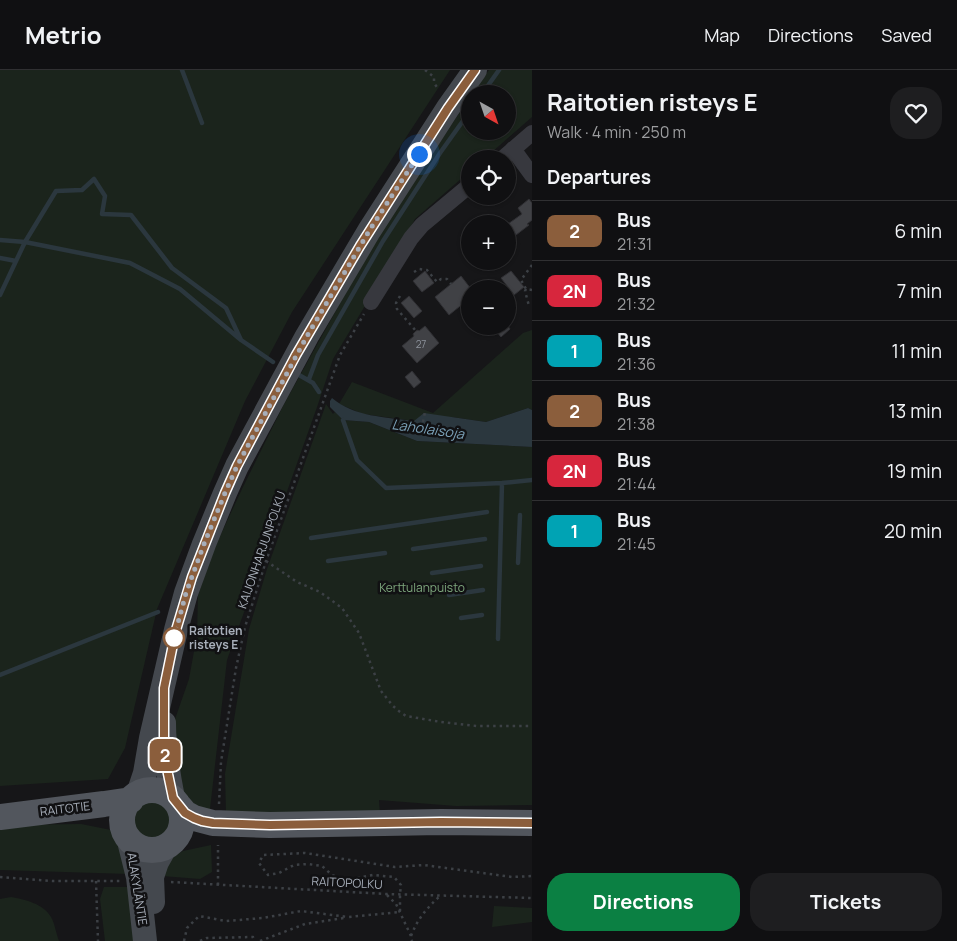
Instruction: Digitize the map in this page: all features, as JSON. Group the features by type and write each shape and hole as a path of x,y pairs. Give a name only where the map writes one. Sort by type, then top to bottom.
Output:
{"main road":[{"path":"270,825 214,838 169,844 156,849 146,849 136,844 126,832 122,818 125,808 134,797 145,773 151,738 186,593 204,544 237,466 303,343 369,231 475,70"},
{"path":"164,688 164,744 168,774 182,815 182,825 179,834 169,844"},
{"path":"134,797 147,790 156,790 165,793 185,813 202,821 213,823 270,825 441,822 532,824"},
{"name":"RAITOTIE","path":"0,817 104,804 134,797"},
{"name":"RAITOTIE","path":"0,817 68,821 95,819 112,823 126,832"},
{"name":"ALAKYLÄNTIE","path":"126,832 138,877 145,941"},
{"name":"ALAKYLÄNTIE","path":"150,941 153,904 152,877 157,862 169,844"}],"street":[{"path":"513,150 532,133"},
{"path":"516,161 532,175"},
{"path":"370,302 411,238 422,225 461,192"}],"path":[{"path":"425,70 434,77 436,87"},
{"path":"529,306 526,289 521,280 532,265"},
{"path":"414,272 419,269 427,270 437,282 441,279 447,279 451,284"},
{"path":"526,289 532,290"},
{"path":"400,296 396,303 397,309 416,331"},
{"name":"KAIJONHARJUNPOLKU","path":"219,807 222,762 236,668 245,627 266,561 340,355 370,302"},
{"path":"423,422 425,412"},
{"path":"266,561 297,582 320,592 342,608 359,632 381,691 393,706 406,716 477,726 532,726"},
{"path":"218,845 218,885"},
{"path":"400,912 401,885 394,877 373,876 346,880 332,875 322,866 308,864 294,865 279,873 268,875 259,863 263,856 305,853 395,867 424,865 512,877 532,876"},
{"path":"0,877 52,881 126,881"},
{"path":"96,881 98,941"},
{"name":"RAITOPOLKU","path":"171,882 386,894 532,898"},
{"path":"386,894 396,904 412,941"},
{"path":"411,936 426,908 441,895"},
{"path":"184,941 187,928 199,916 226,920 263,918 301,911 348,917"},
{"path":"260,941 304,924 400,912"},
{"path":"200,941 207,938 252,937 253,941"}],"green space":[{"path":"0,70 450,70 292,312 245,401 157,609 125,748 108,779 0,786"},
{"path":"489,70 532,70 532,117 516,131 516,85 478,85"},
{"path":"461,110 461,140 506,140 494,150 461,150 461,179 415,219 398,251 333,359 227,660 210,809 199,809 186,795 173,774 174,722 189,679 197,635 198,595 215,547 283,406 378,235"},
{"path":"532,330 532,410 528,408 486,422 452,417 414,421 363,414 339,404 352,382 433,413 523,333"},
{"name":"Kerttulanpuisto","path":"326,404 333,414 335,412 343,420 369,422 417,441 532,447 532,805 456,806 379,800 380,814 226,813 225,774 249,629 267,569"},
{"path":"156,801 163,804 169,810 172,821 171,829 163,838 156,841 148,841 141,838 133,829 132,817 135,810 144,802"},
{"path":"81,824 111,830 124,852 129,874 0,870 0,825"},
{"path":"211,845 212,872 200,879 162,876 168,859 183,851"},
{"path":"104,887 131,887 136,941 105,941 100,899"},
{"path":"11,897 39,905 48,912 54,923 59,941 0,941 0,899"},
{"path":"494,906 532,908 532,922 492,927"}],"water":[{"name":"Laholaisoja","path":"332,398 360,413 414,421 424,413 486,422 528,408 532,410 532,447 417,441 369,422 343,420 330,407"}],"building":[{"path":"529,199 532,203 532,220 527,224 529,225 516,235 516,218 522,214 518,208"},
{"path":"425,271 434,283 422,292 413,281"},
{"path":"511,271 524,287 516,293 516,280 503,280 501,278"},
{"path":"461,276 464,280 461,280 461,305 449,315 435,297"},
{"path":"409,296 422,311 414,318 401,303"},
{"path":"425,326 439,343 417,363 402,346 414,336 413,334 416,331"},
{"path":"412,371 421,382 414,388 405,377"}],"waterway":[{"path":"182,70 202,123"},
{"path":"488,85 499,70"},
{"path":"309,379 318,355 383,241 461,124"},
{"path":"0,295 25,242 56,191 82,190 94,179 105,196 102,214 131,215 172,268 226,308 241,340"},
{"path":"0,240 25,242 130,263 180,289 241,340 273,362"},
{"path":"0,258 16,261"},
{"path":"299,375 313,383 319,392"},
{"path":"343,420 357,460 386,488 532,480"},
{"path":"498,639 502,483"},
{"path":"311,538 487,512"},
{"path":"518,563 520,515"},
{"path":"413,549 485,539"},
{"path":"328,561 385,553"},
{"path":"432,573 481,566"},
{"path":"449,595 483,590"},
{"path":"0,675 158,612"},
{"path":"461,618 482,615"}],"bus line":[{"name":"2","path":"475,70 448,108 369,231 296,355 237,466 204,544 186,593 176,630 164,688 164,744 173,798 185,813 202,821 270,825 441,822 532,823"}],"place":[{"name":"Raitotien risteys E","path":"174,638"}],"route":[{"path":"174,638 186,593 204,544 237,466 307,336 369,231 419,154"}]}
